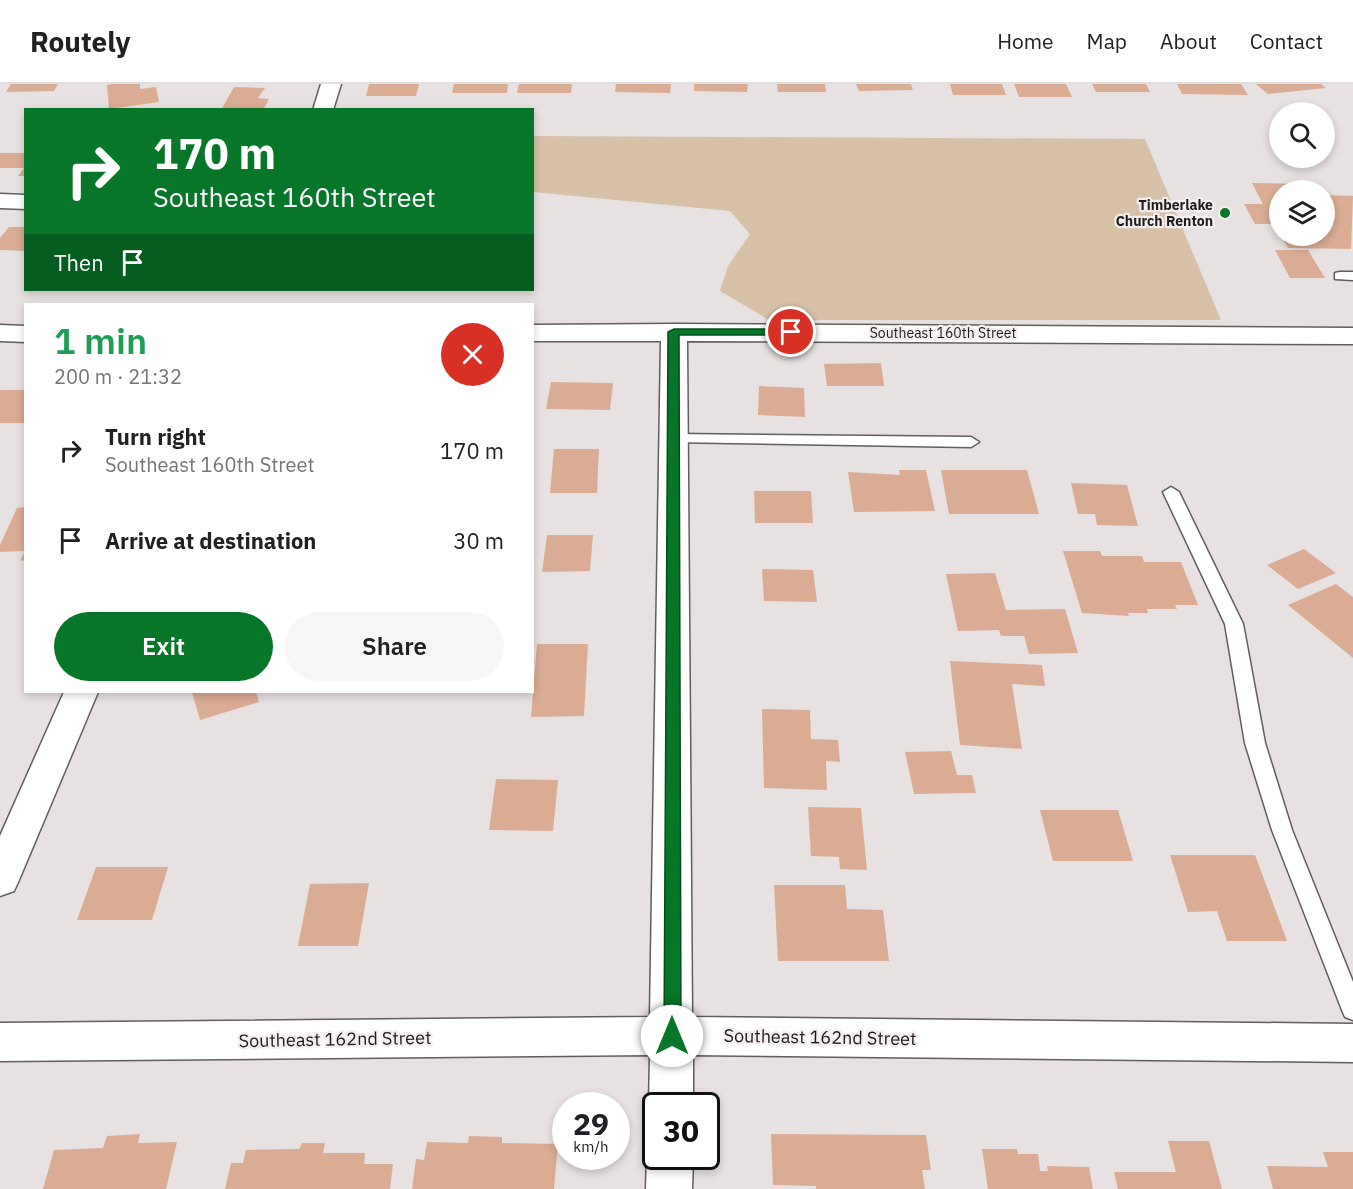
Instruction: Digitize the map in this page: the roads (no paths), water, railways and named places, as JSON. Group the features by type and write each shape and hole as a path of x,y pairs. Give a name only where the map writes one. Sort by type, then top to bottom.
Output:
{"street":[{"path":"324,108 331,84"},
{"path":"0,201 24,202"},
{"path":"671,1092 674,332"},
{"path":"0,333 24,334"},
{"name":"Southeast 160th Street","path":"534,333 1353,336"},
{"path":"0,880 81,693"},
{"name":"Southeast 162nd Street","path":"0,1042 672,1036 1353,1043"},
{"path":"669,1189 670,1170"}],"lane":[{"path":"674,439 971,442"},
{"path":"1171,492 1233,624 1255,743 1282,830 1353,1010"}],"place":[{"name":"Timberlake Church Renton","path":"1225,213"}]}
